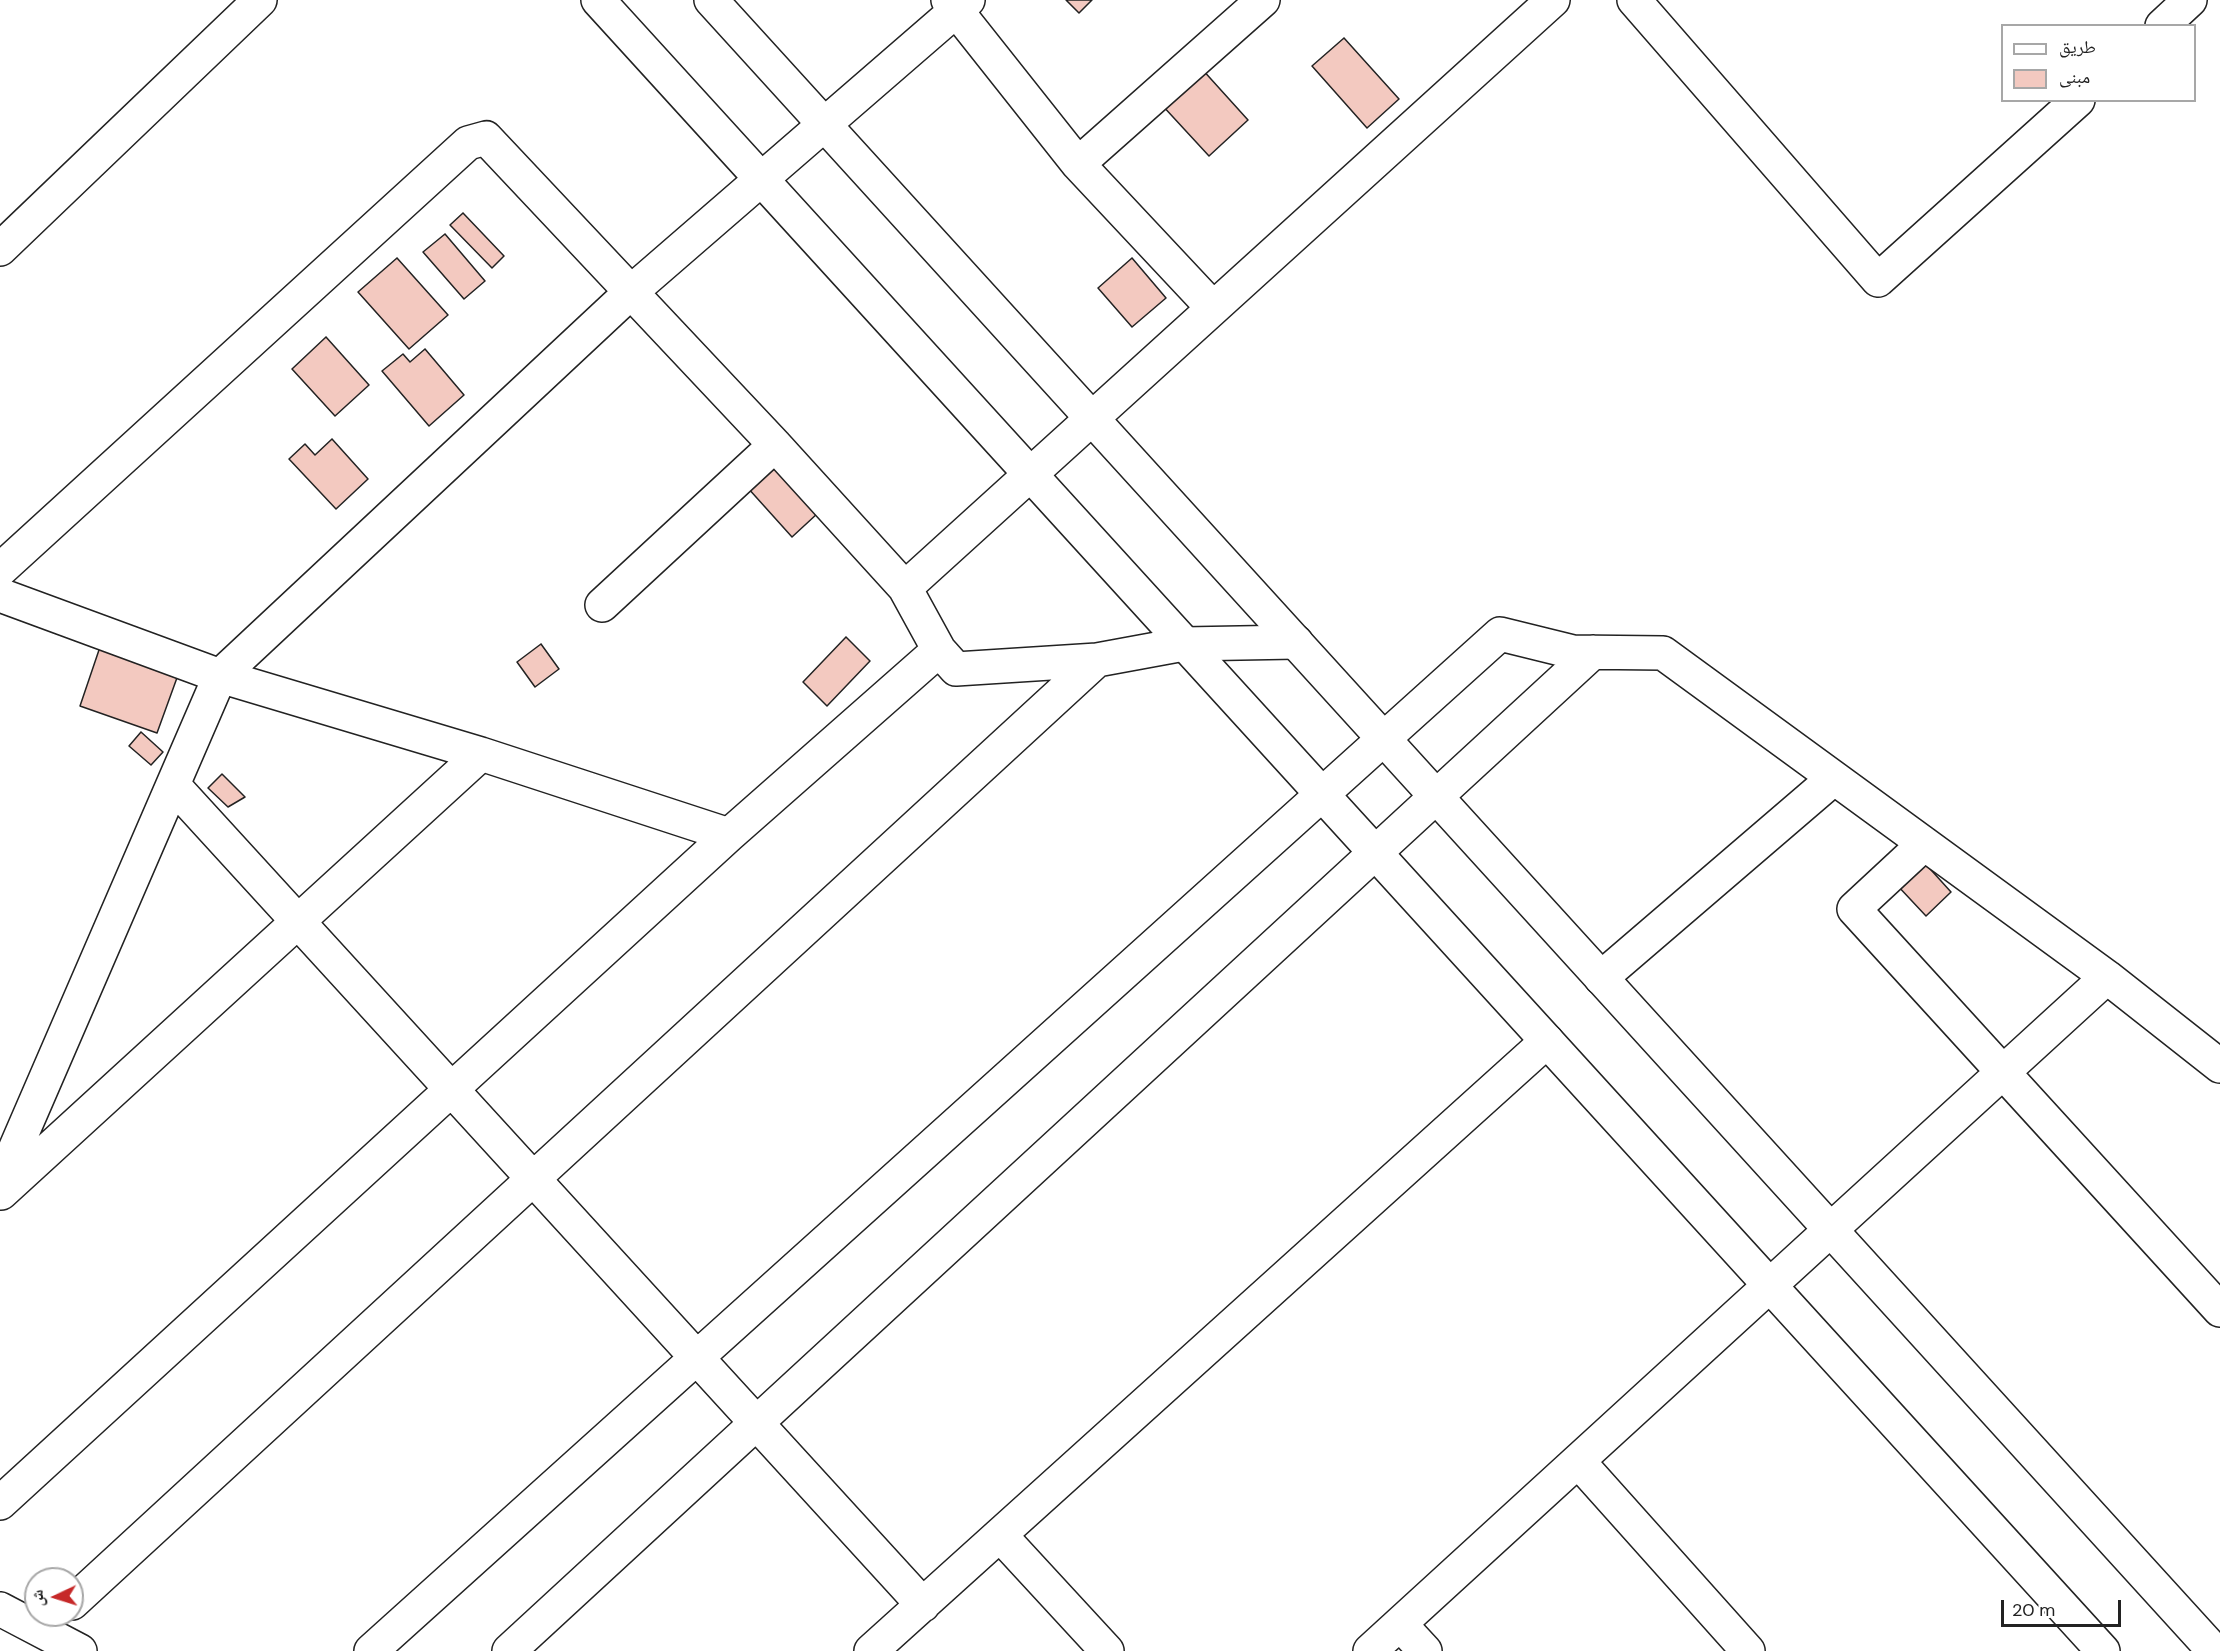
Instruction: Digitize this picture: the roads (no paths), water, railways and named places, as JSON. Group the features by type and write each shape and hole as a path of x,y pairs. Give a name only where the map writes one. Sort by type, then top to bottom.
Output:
{"street":[{"path":"0,249 260,0"},
{"path":"598,0 2103,1651"},
{"path":"711,0 2214,1651"},
{"path":"1078,164 1263,0"},
{"path":"905,588 1553,0"},
{"path":"1634,0 1878,280 2076,102"},
{"path":"2164,24 2190,0"},
{"path":"0,1184 220,676 632,292 825,125 958,3 1078,164 1213,308"},
{"path":"0,570 468,143 486,138 494,143 905,588 939,650 956,669 1097,660 1184,644 1296,642"},
{"path":"602,605 775,445"},
{"path":"0,595 220,676 482,754 729,835"},
{"path":"372,1651 1500,634 1573,652 1663,653 2107,977 2220,1066"},
{"path":"0,1503 729,835 939,650"},
{"path":"509,1651 1593,652"},
{"path":"84,1592 1097,660"},
{"path":"0,1194 482,754"},
{"path":"1601,978 1834,778"},
{"path":"174,786 923,1605"},
{"path":"1924,844 1854,909 2220,1311"},
{"path":"1370,1651 2107,977"},
{"path":"872,1651 1547,1041"},
{"path":"1578,1461 1748,1651"},
{"path":"1000,1535 1107,1651"},
{"path":"0,1609 24,1616"},
{"path":"1400,1623 1425,1651"},
{"path":"54,1627 80,1651"}]}
